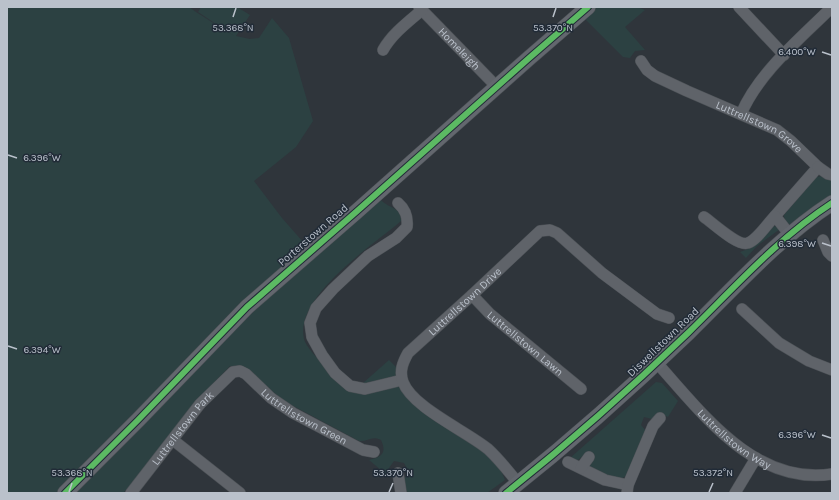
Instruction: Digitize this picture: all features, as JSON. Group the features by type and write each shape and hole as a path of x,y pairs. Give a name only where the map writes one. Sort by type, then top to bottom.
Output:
{"street":[{"name":"Porterstown Road","path":"66,493 247,306 588,7"},
{"path":"739,7 784,55"},
{"path":"741,114 752,92 784,55 832,7"},
{"name":"Homeleigh","path":"382,50 420,8 497,87"},
{"name":"Luttrellstown Grove","path":"641,61 647,70 659,78 769,126 784,135 818,167 832,175"},
{"path":"704,217 734,239 743,244 748,243 753,240 818,167"},
{"name":"Diswellstown Road","path":"506,493 618,399 657,363 752,269 790,235 832,203"},
{"path":"398,204 404,208 408,218 407,227 396,238 368,256 333,289 316,308 310,323 312,337 322,355 335,373 350,386 365,389 402,380 411,395 488,449 518,483"},
{"path":"775,216 790,235"},
{"name":"Luttrellstown Drive","path":"402,380 402,362 408,353 540,232 550,230 557,233 602,273 657,314 668,318"},
{"path":"823,240 828,252 832,256"},
{"name":"Luttrellstown Lawn","path":"472,295 490,314 581,389"},
{"path":"742,309 779,343 809,361 832,370"},
{"name":"Luttrellstown Way","path":"657,363 714,425 733,442 756,458 779,469 797,474 816,476 832,474"},
{"name":"Luttrellstown Park","path":"131,493 200,404 233,372 240,371"},
{"name":"Luttrellstown Green","path":"240,371 246,374 271,398 293,413 363,450 374,452"},
{"path":"568,462 605,480 628,489 653,422"},
{"path":"173,440 240,493"},
{"path":"581,468 589,457"},
{"path":"735,493 756,458"},
{"path":"398,473 401,493"}],"green space":[{"path":"7,7 189,7 234,36 198,12 201,7 237,7 250,15 236,36 250,39 259,38 272,18 289,38 313,121 296,147 254,181 282,218 311,251 65,493 7,493"},
{"path":"595,7 637,7 645,10 625,27 645,50 635,51 630,58 623,57 583,17"},
{"path":"823,176 832,178 832,197 791,225 788,223 785,220 784,215 816,177"},
{"path":"380,199 397,210 401,216 401,221 338,273 323,290 311,306 304,323 305,342 313,353 335,376 354,391 389,360 397,368 399,385 410,400 425,414 482,451 497,464 505,480 487,493 407,493 404,481 408,470 404,463 394,461 389,468 388,476 369,460 382,454 383,444 381,440 372,438 359,441 284,401 243,366 230,366 199,398 139,477 123,493 73,493 260,305"},
{"path":"775,226 780,229 757,246 746,258 740,252 751,248 770,227"},
{"path":"656,382 662,383 678,401 668,417 659,413 652,419 644,417 641,425 646,431 628,474 619,479 615,479 591,469 590,465 593,458 586,453 578,460 570,458"}],"cycle path":[{"path":"65,493 247,307 588,7"},
{"path":"506,493 576,435 644,375 775,248 793,232 832,203"}]}
